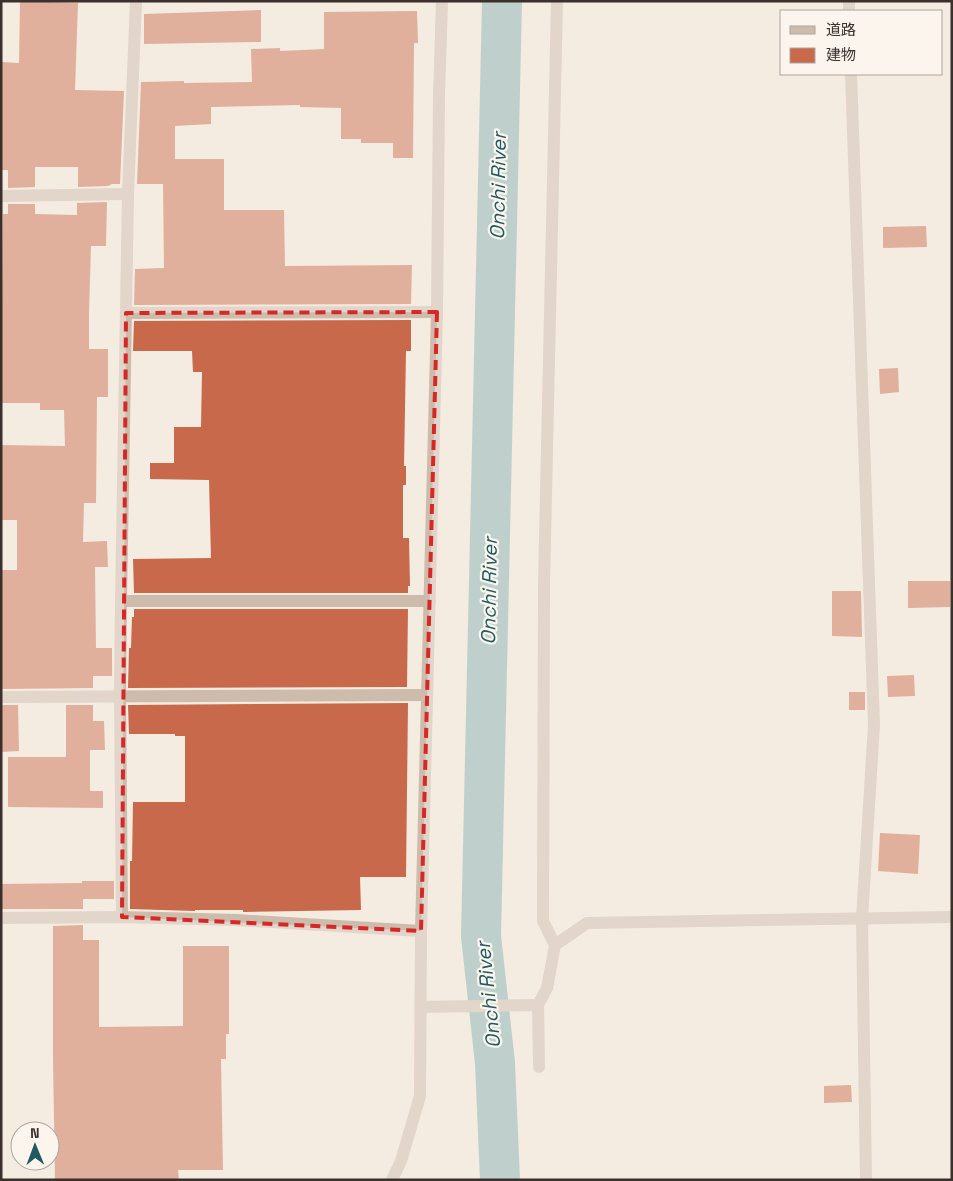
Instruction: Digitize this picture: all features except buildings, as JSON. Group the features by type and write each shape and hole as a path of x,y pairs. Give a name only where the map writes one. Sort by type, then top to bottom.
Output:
{"street":[{"path":"122,917 121,601 128,194 136,1"},
{"path":"392,1180 400,1161 420,1096 421,931 437,312 442,1"},
{"path":"539,1067 538,1005 547,988 555,945 542,921 544,584 557,1"},
{"path":"852,75 874,724 862,919 866,1180"},
{"path":"1,196 128,194"},
{"path":"126,313 437,312"},
{"path":"121,601 430,601"},
{"path":"1,697 427,694"},
{"path":"1,918 122,917 265,921 421,931"},
{"path":"555,945 587,923 952,918"},
{"path":"421,1007 538,1005"}],"highlighted area":[{"path":"437,312 421,931 122,917 126,313"}],"waterway":[{"name":"Onchi River","path":"500,1180 495,1063 481,936 502,1"}]}
